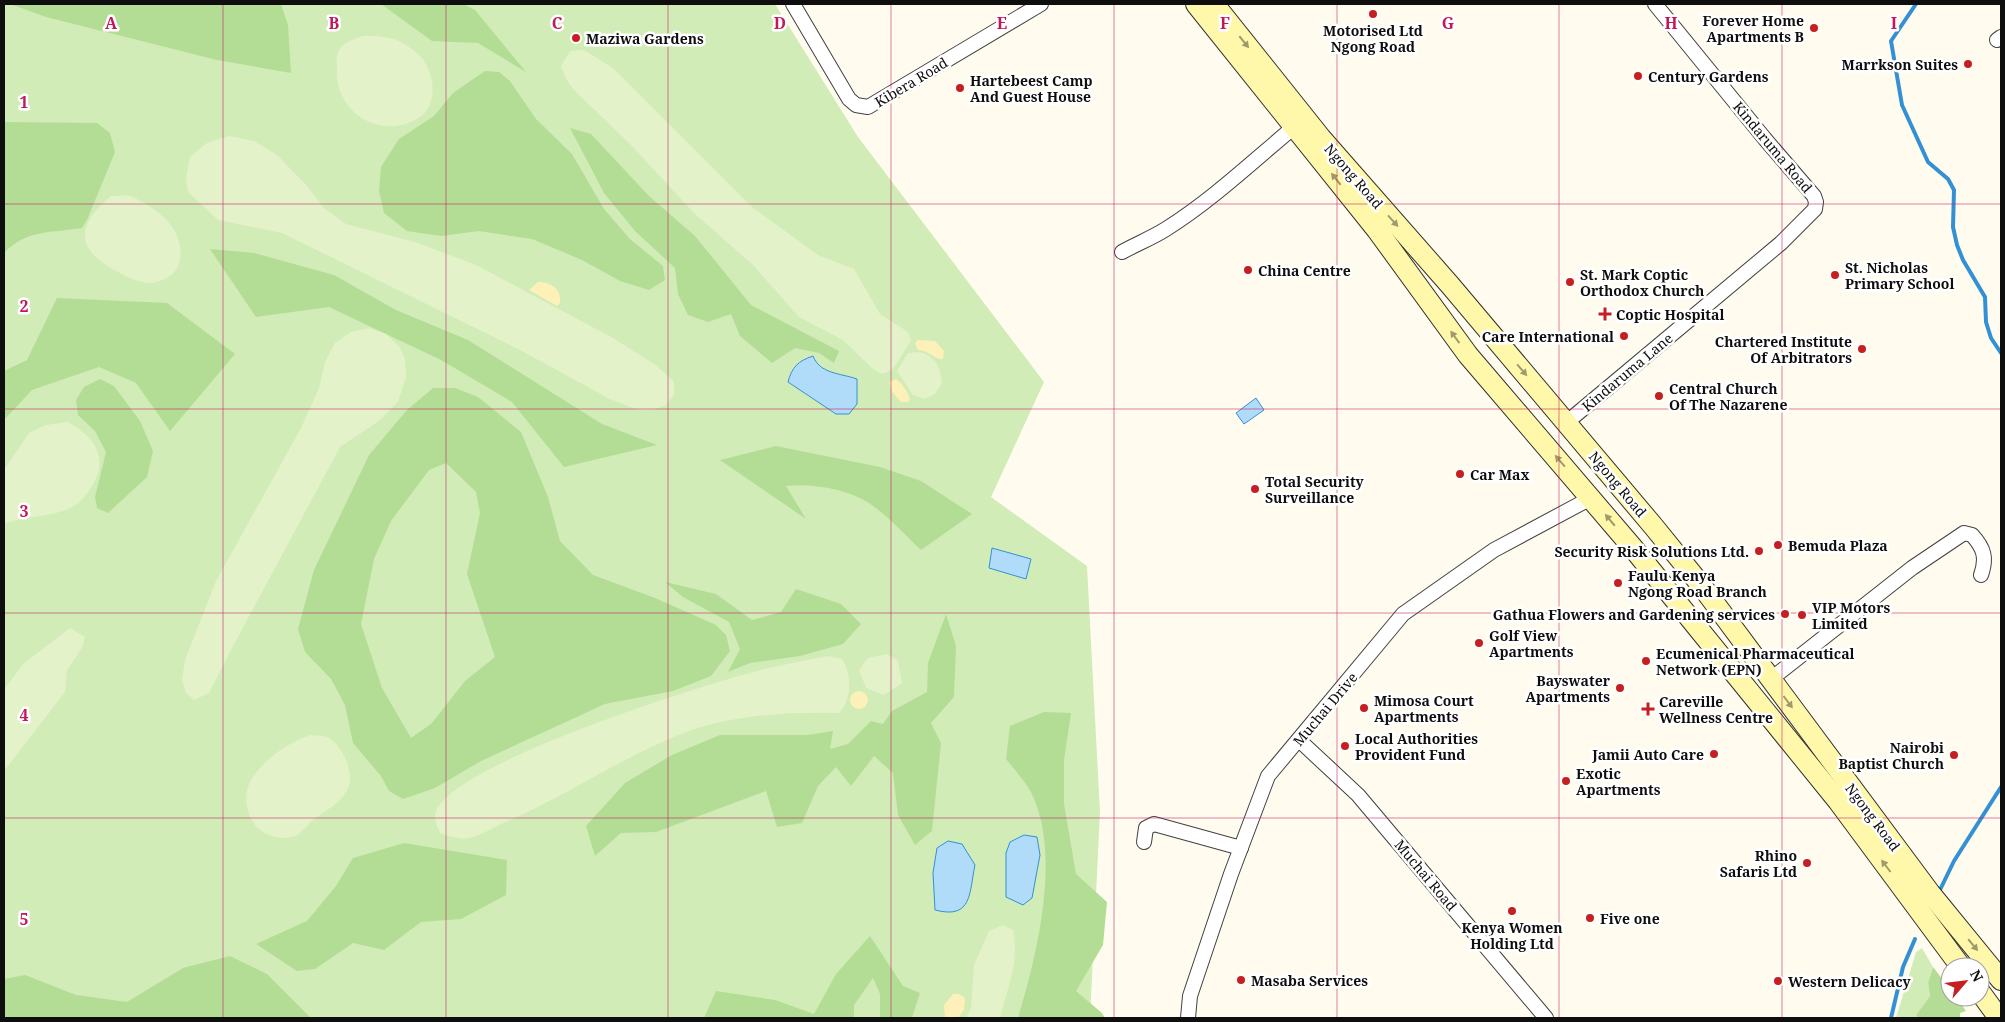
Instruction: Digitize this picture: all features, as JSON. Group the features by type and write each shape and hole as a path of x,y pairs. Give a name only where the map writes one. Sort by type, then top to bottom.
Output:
{"main road":[{"name":"Ngong Road","path":"1196,4 1377,230 1468,355 1592,498 1838,801 1922,899 1944,911 2001,980"},
{"name":"Ngong Road","path":"1219,5 1321,138 1504,348 1654,527 1771,679 1922,899 1930,925 1954,957"},
{"path":"1486,375 1485,352 1494,346 1504,348"},
{"path":"1633,548 1645,555 1651,554 1656,550 1658,542 1654,527"},
{"path":"1990,1005 2000,1018"}],"street":[{"name":"Kibera Road","path":"793,4 849,99 856,105 868,107 1041,4"},
{"name":"Kindaruma Road","path":"1655,4 1814,196 1816,202 1815,209 1780,243"},
{"path":"1122,252 1164,230 1185,216 1227,184 1294,127"},
{"name":"Kindaruma Lane","path":"1566,423 1780,243"},
{"name":"Muchai Drive","path":"1188,1018 1190,996 1268,776 1403,614 1494,550 1592,498"},
{"path":"1771,679 1912,568 1964,533 1972,535 1983,548 1985,563 1981,575"},
{"name":"Muchai Road","path":"1299,740 1358,794 1546,1018"},
{"path":"1144,842 1146,828 1154,824 1241,848"}],"green space":[{"path":"4,4 775,4 858,137 1044,382 991,497 1087,566 1100,812 1090,1018 4,1018"},
{"path":"10,4 281,4 288,25 291,73 217,60 46,17"},
{"path":"381,4 463,4 475,10 526,72 478,43 432,41"},
{"path":"363,36 382,37 401,42 418,54 426,64 433,87 431,102 417,119 402,125 387,126 373,124 350,108 342,96 338,82 337,54 346,43"},
{"path":"584,50 613,68 752,207 818,255 854,269 880,314 908,332 911,340 892,370 882,374 873,369 843,340 799,317 753,265 694,213 632,146 574,90 566,79 561,66 570,51"},
{"path":"485,71 499,72 510,81 536,119 572,154 604,209 630,239 663,266 665,280 649,290 620,281 582,260 532,239 479,231 441,236 407,231 384,213 379,191 381,167 399,139 434,116 453,93"},
{"path":"4,122 97,123 110,133 115,152 82,228 40,233 13,245 4,253"},
{"path":"570,128 591,134 649,196 695,236 751,305 839,351 834,363 819,353 795,348 772,363 740,336 731,314 708,322 688,315 678,294 675,268 635,231 604,193"},
{"path":"229,136 254,141 277,155 307,186 324,208 346,224 418,243 476,265 613,338 657,366 674,382 674,395 666,405 653,410 638,410 610,399 520,350 282,233 218,220 188,192 186,177 190,157 207,143"},
{"path":"111,196 136,198 160,214 173,228 180,244 179,264 175,271 165,279 152,283 129,277 103,263 87,245 86,227 99,207"},
{"path":"210,249 254,253 334,275 396,310 468,340 602,424 657,445 564,467 512,402 441,360 329,307 256,317"},
{"path":"57,298 167,303 235,354 170,431 136,383 99,367 32,390 4,420 4,371 27,360"},
{"path":"369,328 386,334 399,346 405,359 406,377 398,402 379,421 340,447 209,693 194,700 186,693 182,680 185,660 216,581 301,428 319,388 325,362 335,343 351,332"},
{"path":"920,352 930,357 936,363 942,383 935,394 925,399 913,395 897,371 908,353"},
{"path":"100,379 114,386 140,421 153,451 147,477 108,513 97,508 95,497 106,452 95,431 78,415 76,400 84,387"},
{"path":"433,388 455,388 478,397 521,432 548,497 560,541 593,575 655,598 716,625 726,635 730,651 711,676 673,691 605,704 481,761 435,788 403,799 389,791 381,776 353,743 345,705 331,679 305,652 298,629 314,570 369,455 407,410","holes":["446,463 476,492 480,513 467,574 495,657 465,681 431,724 411,738 382,688 361,624 374,559 391,521 429,470"]},
{"path":"67,422 84,433 96,448 99,456 99,466 92,486 79,502 66,510 4,524 4,470 29,433 46,425"},
{"path":"776,446 880,467 921,481 972,514 921,550 896,525 860,498 818,486 786,486 806,519 720,460"},
{"path":"665,582 716,594 752,620 781,612 796,589 841,604 861,624 843,644 800,656 750,663 728,672 740,649 729,622 683,597"},
{"path":"946,614 956,646 954,697 931,723 941,743 932,831 915,845 898,815 893,773 874,756 851,786 836,767 818,786 802,823 777,827 766,791 656,832 621,833 595,856 586,826 625,783 672,755 720,735 807,735 833,731 830,749 848,744 871,721 883,724 892,711 927,692 928,663"},
{"path":"70,628 85,637 82,648 67,670 65,692 4,771 4,690 23,664"},
{"path":"887,654 898,661 902,683 884,695 866,688 859,670 868,658"},
{"path":"828,656 842,659 848,672 848,694 839,713 802,713 746,717 692,730 645,750 554,799 475,836 462,838 440,833 435,820 435,814 453,792 486,771 531,749 583,728 686,692 757,671"},
{"path":"1044,712 1071,713 1064,760 1064,804 1076,874 1107,902 1103,945 1076,991 1102,1013 1105,1018 1018,1018 1039,935 1046,874 1045,845 1040,817 1031,792 1006,759 1010,726"},
{"path":"310,735 327,737 339,748 349,768 350,782 348,788 337,803 312,821 297,835 284,838 264,833 257,827 248,812 247,794 249,785 253,777 271,757 294,742"},
{"path":"404,843 507,860 506,895 461,919 421,922 384,950 353,943 315,969 297,971 256,944 307,921 336,886 353,858"},
{"path":"1003,925 1013,930 1015,952 1012,974 1000,1018 966,1018 971,1008 974,965 989,931"},
{"path":"870,936 903,986 920,993 912,1018 880,1018 880,994 873,978 854,1005 854,1018 704,1018 716,991 775,1000 814,1014 836,974"},
{"path":"1922,948 1933,967 1928,983 1930,996 1916,1015 1917,1018 1896,1018 1916,952"},
{"path":"230,956 267,974 311,1018 4,1018 4,979 25,975 76,995 127,1002 183,968"},
{"path":"1933,967 1940,976 1940,1007 1963,1007 1966,1011 1960,1013 1960,1018 1917,1018 1916,1015 1930,996 1928,983"}],"sand":[{"path":"538,282 547,283 555,287 560,298 560,303 557,306 529,290"},
{"path":"918,340 935,341 944,351 943,359 918,350 915,343"},
{"path":"896,379 908,393 910,399 908,402 901,402 892,392 889,382"},
{"path":"859,691 865,694 868,700 865,706 859,709 853,706 850,700 853,694"},
{"path":"953,994 959,994 965,998 964,1010 958,1018 945,1018 944,1005"}],"water":[{"path":"813,356 816,362 826,370 857,379 857,404 849,414 836,414 788,382 791,372 796,365"},
{"path":"1256,398 1264,410 1244,424 1236,413"},
{"path":"992,548 1031,559 1026,579 989,568"},
{"path":"1024,835 1037,837 1040,855 1032,898 1023,905 1006,897 1006,853 1010,842"},
{"path":"948,841 962,844 975,865 967,901 963,907 956,911 947,912 935,910 933,873 937,848"}],"waterway":[{"path":"1916,4 1891,41 1902,105 1928,162 1948,179 1954,190 1953,227 1957,245 1963,260 1985,297 1986,322 1991,338 2001,353"},
{"path":"1938,894 1954,861 2001,787"},
{"path":"1891,1018 1903,967 1915,939"}],"place":[{"name":"Motorised Ltd Ngong Road","path":"1373,14"},
{"name":"Forever Home Apartments B","path":"1814,28"},
{"name":"Maziwa Gardens","path":"576,38"},
{"name":"Marrkson Suites","path":"1968,64"},
{"name":"Century Gardens","path":"1638,76"},
{"name":"Hartebeest Camp And Guest House","path":"960,88"},
{"name":"China Centre","path":"1248,270"},
{"name":"St. Nicholas Primary School","path":"1835,275"},
{"name":"St. Mark Coptic Orthodox Church","path":"1570,282"},
{"name":"Coptic Hospital","path":"1605,314"},
{"name":"Care International","path":"1624,336"},
{"name":"Chartered Institute Of Arbitrators","path":"1862,349"},
{"name":"Central Church Of The Nazarene","path":"1659,396"},
{"name":"Car Max","path":"1460,474"},
{"name":"Total Security Surveillance","path":"1255,489"},
{"name":"Bemuda Plaza","path":"1778,545"},
{"name":"Security Risk Solutions Ltd.","path":"1759,551"},
{"name":"Faulu Kenya Ngong Road Branch","path":"1618,583"},
{"name":"Gathua Flowers and Gardening services","path":"1785,614"},
{"name":"VIP Motors Limited","path":"1802,615"},
{"name":"Golf View Apartments","path":"1479,643"},
{"name":"Ecumenical Pharmaceutical Network (EPN)","path":"1646,661"},
{"name":"Bayswater Apartments","path":"1620,688"},
{"name":"Mimosa Court Apartments","path":"1364,708"},
{"name":"Careville Wellness Centre","path":"1648,709"},
{"name":"Local Authorities Provident Fund","path":"1345,746"},
{"name":"Jamii Auto Care","path":"1714,754"},
{"name":"Nairobi Baptist Church","path":"1954,755"},
{"name":"Exotic Apartments","path":"1566,781"},
{"name":"Rhino Safaris Ltd","path":"1807,863"},
{"name":"Kenya Women Holding Ltd","path":"1512,911"},
{"name":"Five one","path":"1590,918"},
{"name":"Masaba Services","path":"1241,980"},
{"name":"Western Delicacy","path":"1778,981"}]}
